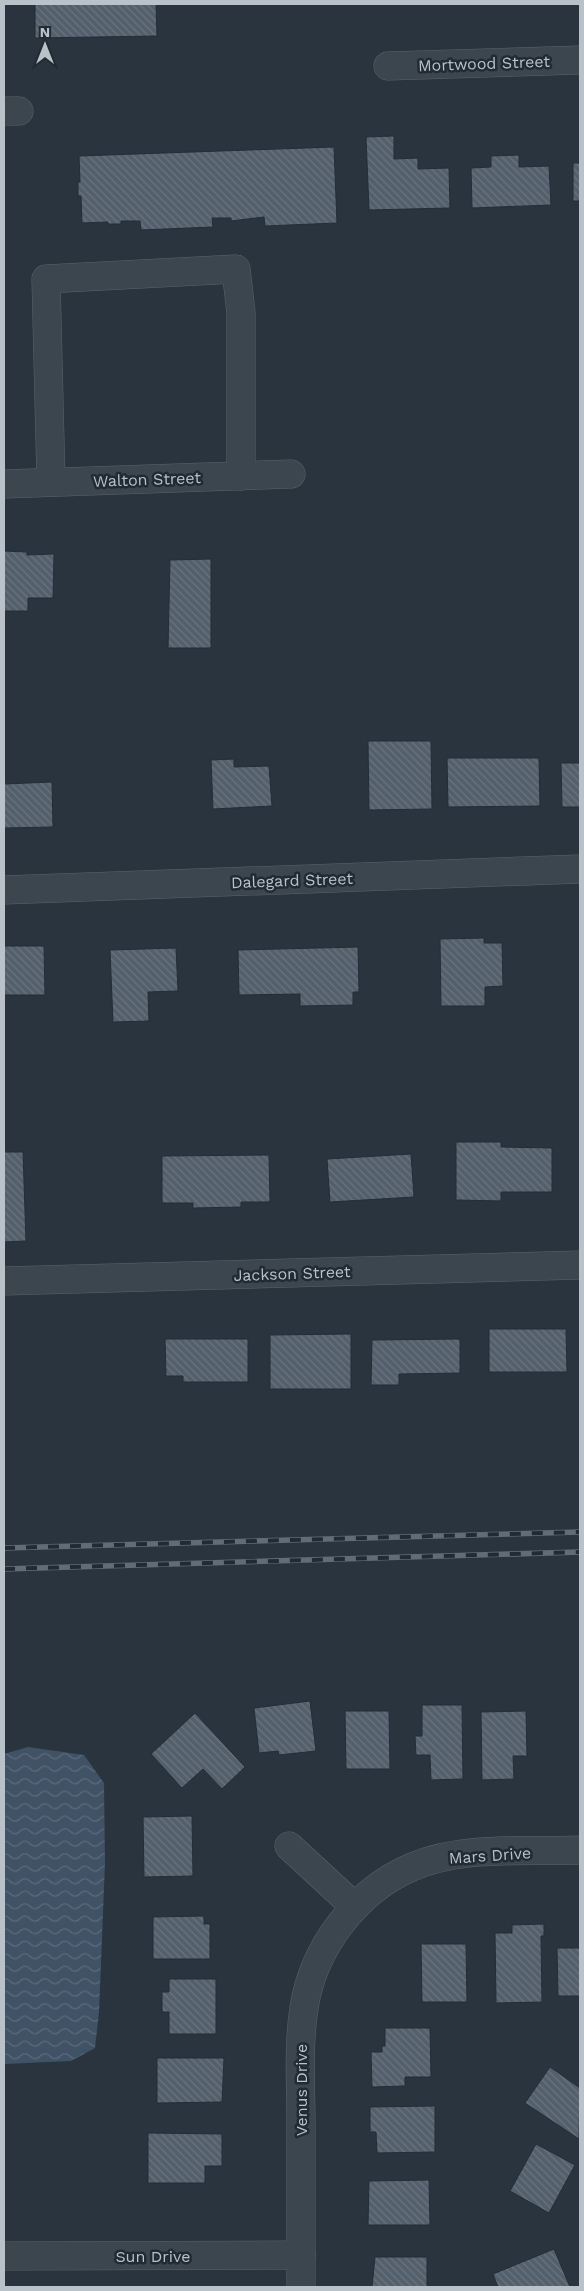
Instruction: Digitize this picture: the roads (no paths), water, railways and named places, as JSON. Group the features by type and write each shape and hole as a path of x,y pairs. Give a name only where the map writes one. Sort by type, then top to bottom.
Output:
{"street":[{"name":"Mortwood Street","path":"388,66 580,60"},
{"path":"51,482 46,279 236,269 241,313 241,476"},
{"name":"Walton Street","path":"4,484 291,474"},
{"name":"Dalegard Street","path":"4,890 580,869"},
{"name":"Jackson Street","path":"4,1282 580,1265"},
{"path":"289,1846 355,1907"},
{"name":"Mars Drive","path":"355,1907 383,1884 412,1867 452,1856 580,1850"},
{"name":"Venus Drive","path":"301,2287 301,2036 303,2009 310,1980 322,1951 355,1907"},
{"name":"Sun Drive","path":"4,2256 301,2255"}],"water":[{"path":"28,1747 84,1755 104,1783 105,1863 99,2012 95,2048 71,2061 4,2064 4,1754"}],"railway":[{"path":"4,1548 580,1532"},
{"path":"4,1569 580,1552"}]}
